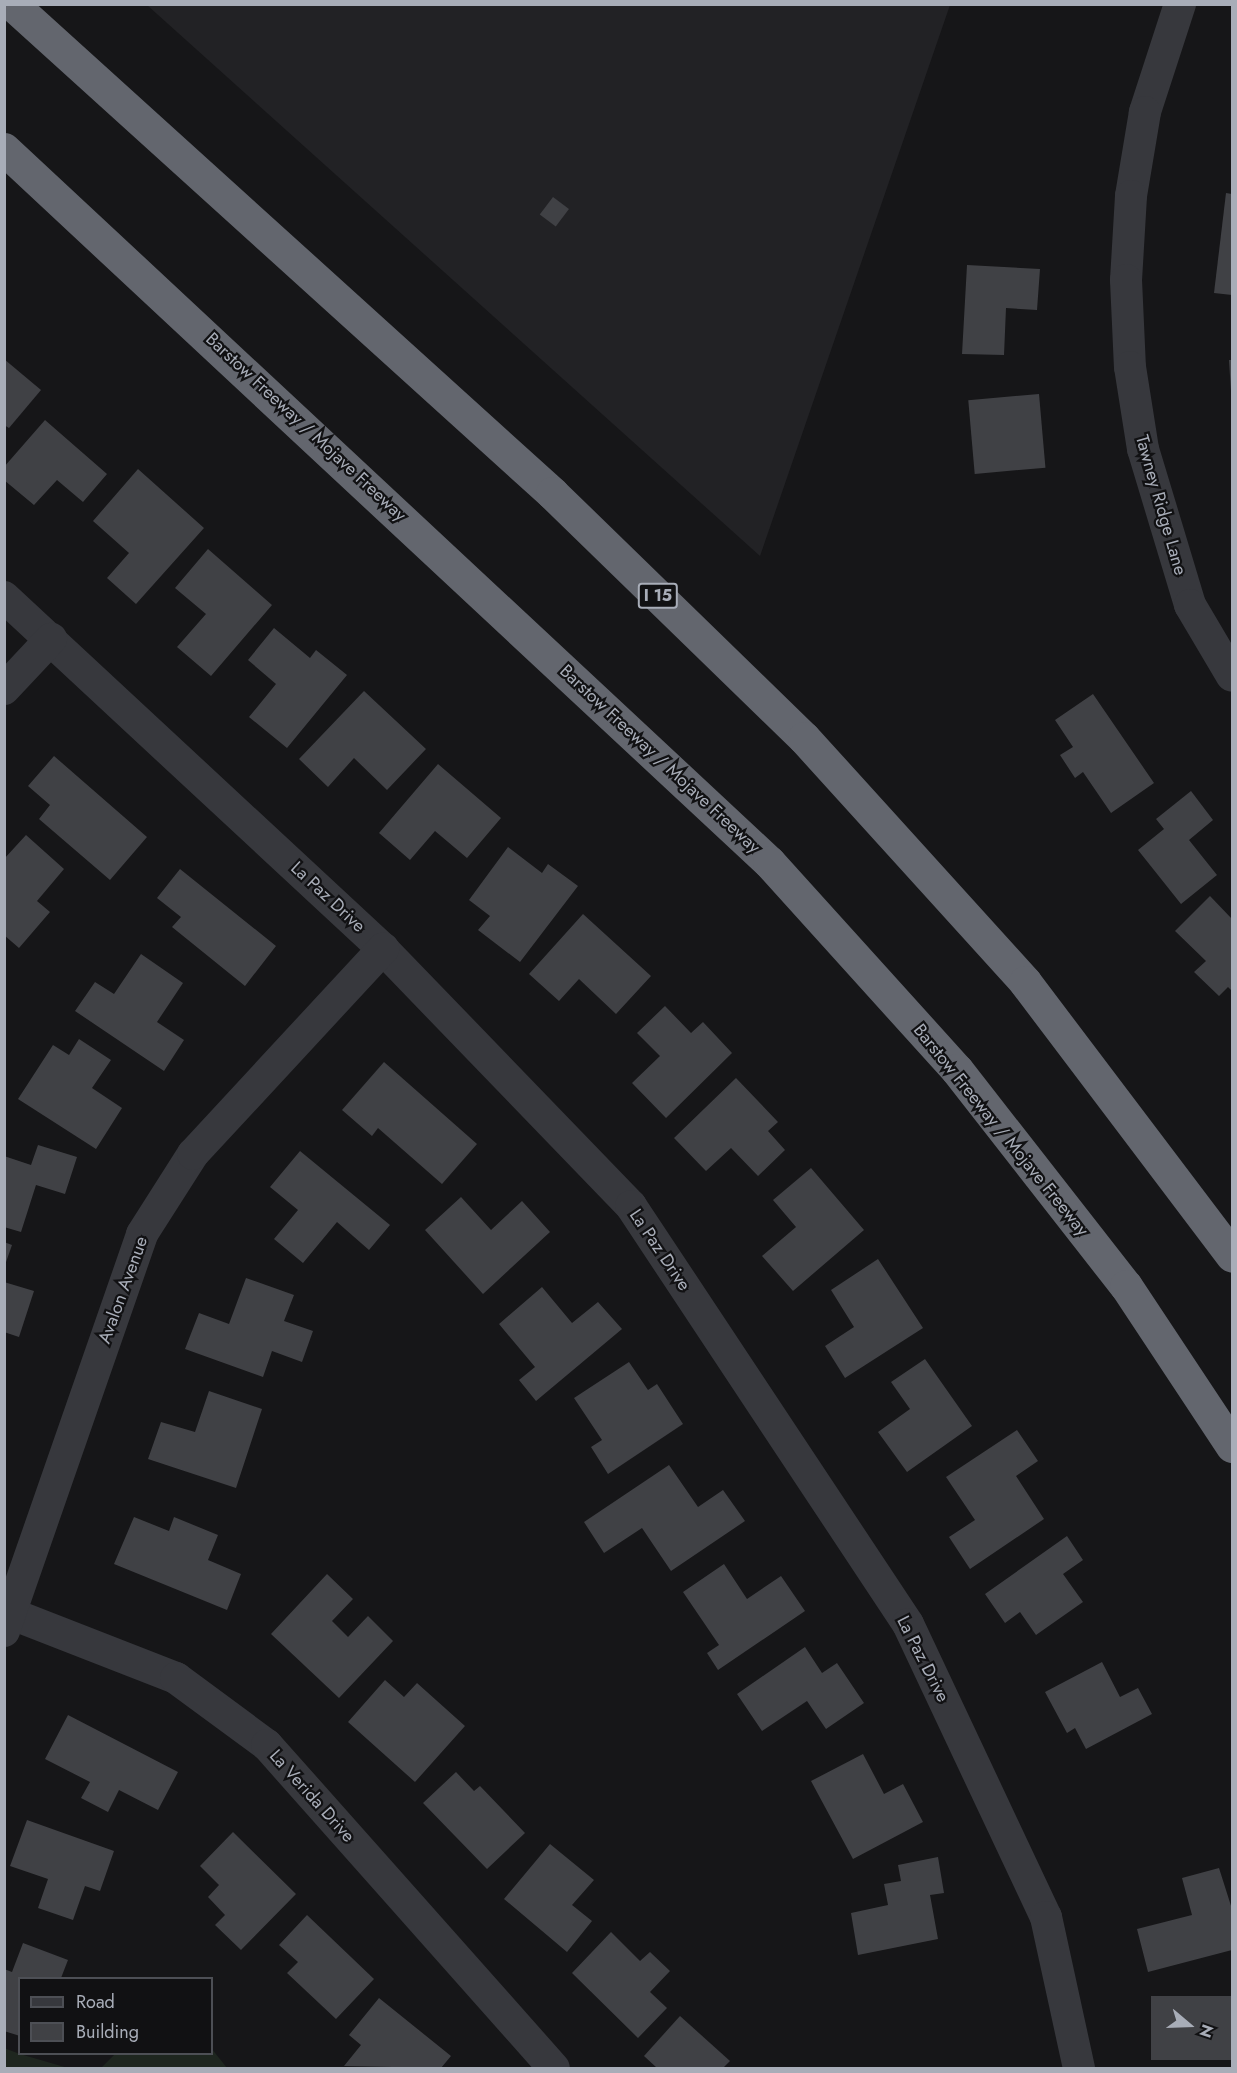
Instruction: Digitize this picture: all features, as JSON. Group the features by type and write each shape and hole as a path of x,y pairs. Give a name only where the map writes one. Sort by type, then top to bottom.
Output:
{"highway":[{"name":"I 15","path":"12,4 552,493 804,738 1025,982 1233,1256"},
{"name":"Barstow Freeway / Mojave Freeway","path":"4,148 769,862 957,1070 1126,1286 1233,1446"}],"street":[{"name":"Tawney Ridge Lane","path":"1180,4 1144,112 1131,196 1126,280 1130,367 1143,449 1190,605 1233,676"},
{"name":"La Paz Drive","path":"4,597 383,949 631,1206 908,1624 1046,1917 1079,2068"},
{"path":"4,689 51,639"},
{"name":"Avalon Avenue","path":"6,1618 142,1234 193,1154 383,949"},
{"name":"La Verida Drive","path":"6,1618 176,1678 267,1745 554,2068"}],"shaded area":[{"path":"147,5 950,5 760,556"},
{"path":"4,2048 18,2055 68,2068 5,2068"},
{"path":"213,2050 227,2068 101,2068 114,2055 213,2055"}],"building":[{"path":"1226,193 1232,194 1232,295 1214,293"},
{"path":"553,197 569,209 556,227 540,215"},
{"path":"967,265 1040,269 1037,310 1006,308 1004,355 962,354"},
{"path":"4,359 41,390 9,428 4,425"},
{"path":"1229,360 1232,360 1232,391 1231,391"},
{"path":"1039,394 1045,468 975,474 968,400"},
{"path":"45,420 107,474 83,502 57,480 34,505 4,480 4,467"},
{"path":"138,469 204,528 136,604 107,578 129,553 93,521"},
{"path":"208,549 272,605 211,676 177,647 206,614 175,588"},
{"path":"274,628 310,658 316,650 347,675 287,748 249,717 276,684 248,660"},
{"path":"364,691 426,749 387,790 354,758 328,787 299,759"},
{"path":"1093,694 1154,783 1111,813 1083,772 1075,778 1060,755 1073,747 1055,720"},
{"path":"54,756 147,837 110,880 39,819 50,805 28,786"},
{"path":"438,764 501,818 467,858 435,831 410,860 379,833"},
{"path":"1191,791 1213,820 1189,840 1217,875 1181,904 1138,850 1164,829 1156,819"},
{"path":"26,835 64,869 37,901 50,912 19,948 4,935 4,859"},
{"path":"508,847 542,873 548,864 578,886 520,962 478,930 490,916 469,900"},
{"path":"180,869 276,946 245,986 172,927 181,917 157,898"},
{"path":"1210,896 1232,919 1232,991 1228,987 1219,996 1194,972 1206,961 1175,931"},
{"path":"583,914 651,976 616,1014 579,979 559,1001 529,974"},
{"path":"141,954 183,983 157,1022 184,1040 164,1071 75,1011 95,982 114,994"},
{"path":"665,1006 691,1033 703,1022 732,1053 666,1118 632,1083 660,1056 637,1033"},
{"path":"79,1039 111,1060 92,1088 122,1108 96,1149 18,1099 53,1045 69,1055"},
{"path":"384,1062 477,1144 442,1184 378,1128 372,1136 342,1110"},
{"path":"736,1078 778,1122 768,1131 785,1150 758,1176 731,1148 706,1171 674,1138"},
{"path":"38,1145 77,1157 65,1194 36,1185 21,1232 4,1227 4,1156 31,1165"},
{"path":"300,1151 390,1225 369,1250 337,1222 303,1263 274,1239 298,1210 270,1187"},
{"path":"811,1168 864,1230 793,1291 762,1256 796,1227 773,1200"},
{"path":"461,1197 491,1230 522,1201 550,1232 483,1294 425,1230"},
{"path":"4,1242 12,1245 5,1265 4,1265"},
{"path":"878,1259 923,1328 845,1378 825,1346 854,1327 831,1290"},
{"path":"246,1278 294,1295 284,1321 313,1331 302,1362 272,1351 263,1377 185,1349 199,1313 229,1324"},
{"path":"4,1282 34,1291 19,1337 4,1332"},
{"path":"542,1287 572,1323 598,1302 622,1329 536,1401 519,1380 535,1367 499,1324"},
{"path":"925,1359 972,1426 907,1472 878,1432 910,1409 891,1382"},
{"path":"629,1362 648,1390 657,1384 683,1424 608,1474 591,1447 602,1440 574,1398"},
{"path":"209,1391 262,1409 236,1488 148,1459 161,1422 195,1432"},
{"path":"1017,1430 1038,1461 1016,1476 1044,1519 970,1569 949,1537 975,1520 946,1477"},
{"path":"669,1465 698,1507 723,1490 745,1521 671,1571 642,1528 604,1553 584,1522"},
{"path":"134,1517 169,1531 174,1517 218,1535 208,1560 241,1574 227,1610 114,1564"},
{"path":"1067,1536 1083,1560 1063,1574 1083,1602 1036,1635 1020,1612 1005,1623 985,1594"},
{"path":"724,1564 747,1599 781,1576 805,1611 718,1670 707,1653 719,1645 683,1592"},
{"path":"327,1574 353,1599 332,1621 348,1637 368,1616 393,1641 339,1698 271,1634"},
{"path":"805,1647 822,1673 837,1663 864,1703 826,1729 807,1701 762,1731 737,1694"},
{"path":"1102,1662 1120,1697 1138,1688 1152,1714 1086,1749 1075,1728 1067,1733 1045,1692"},
{"path":"385,1680 404,1697 417,1683 465,1726 415,1782 348,1722"},
{"path":"68,1715 178,1772 158,1810 119,1790 108,1812 81,1798 90,1782 45,1759"},
{"path":"863,1754 884,1794 903,1784 923,1822 853,1859 811,1781"},
{"path":"456,1772 474,1791 480,1786 525,1833 487,1869 423,1803"},
{"path":"27,1820 114,1851 100,1891 85,1886 73,1920 38,1908 48,1879 10,1866"},
{"path":"233,1832 296,1894 241,1950 215,1925 225,1915 208,1897 219,1885 200,1866"},
{"path":"550,1844 594,1880 572,1905 592,1921 567,1952 504,1899"},
{"path":"938,1857 944,1893 930,1895 938,1939 858,1955 851,1913 888,1905 884,1884 901,1881 898,1865"},
{"path":"1219,1868 1232,1909 1232,1950 1148,1972 1137,1929 1192,1915 1182,1878"},
{"path":"307,1915 374,1979 336,2019 287,1973 298,1962 279,1945"},
{"path":"611,1932 640,1961 650,1952 670,1971 650,1992 667,2008 638,2038 572,1973"},
{"path":"23,1943 68,1960 61,1977 18,1977 18,2035 4,2031 4,1969 12,1972"},
{"path":"1151,1996 1232,1996 1232,2060 1151,2060"},
{"path":"379,1998 451,2056 441,2068 344,2066 361,2045 349,2035"},
{"path":"680,2016 730,2061 723,2068 657,2068 644,2056"}]}
